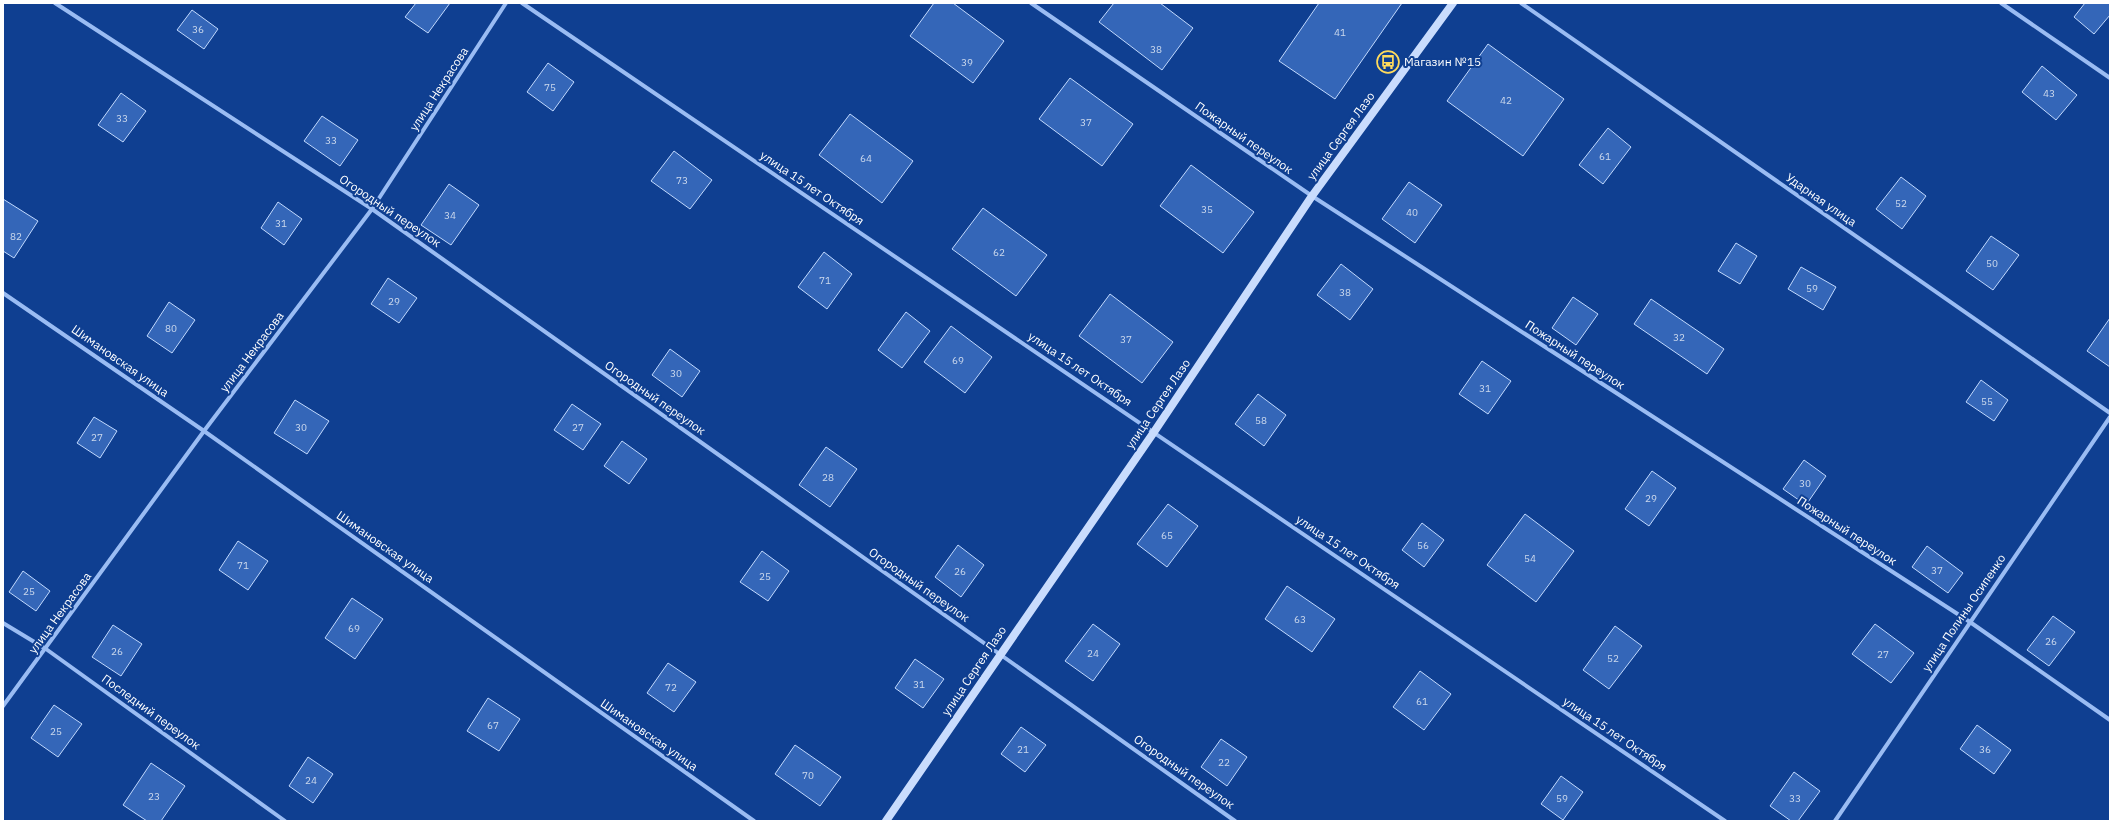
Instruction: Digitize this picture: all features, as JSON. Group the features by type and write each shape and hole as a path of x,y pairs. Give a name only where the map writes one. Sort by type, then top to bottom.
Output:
{"main road":[{"name":"улица Сергея Лазо","path":"886,821 1154,432 1312,196 1453,3"}],"street":[{"name":"Огородный переулок","path":"55,3 372,209 1235,821"},
{"name":"улица Некрасова","path":"3,706 204,431 372,209 506,3"},
{"name":"улица 15 лет Октября","path":"522,3 1725,821"},
{"name":"Пожарный переулок","path":"1031,3 1312,196 1970,622 2110,720"},
{"name":"Ударная улица","path":"1521,3 2110,413"},
{"path":"2002,3 2110,78"},
{"name":"Шимановская улица","path":"3,293 204,431 754,821"},
{"name":"улица Полины Осипенко","path":"1834,821 2110,417"},
{"name":"Последний переулок","path":"3,623 46,649 285,821"}],"building":[{"path":"416,3 450,3 428,33 405,17"},
{"path":"934,3 953,3 1004,41 973,83 910,36"},
{"path":"1114,3 1160,3 1193,28 1162,70 1099,22"},
{"path":"1319,3 1402,3 1335,99 1279,61"},
{"path":"2085,3 2110,3 2110,15 2094,34 2074,17"},
{"path":"192,10 218,29 204,49 177,30"},
{"path":"1488,44 1564,99 1523,156 1447,101"},
{"path":"548,63 574,82 553,111 527,92"},
{"path":"2042,66 2077,95 2056,120 2022,92"},
{"path":"1070,78 1133,124 1102,166 1039,119"},
{"path":"121,93 146,111 123,142 98,125"},
{"path":"850,114 913,161 882,203 819,155"},
{"path":"322,116 358,140 340,166 304,141"},
{"path":"1608,128 1631,147 1603,184 1579,165"},
{"path":"674,151 712,180 690,209 651,181"},
{"path":"1191,165 1254,212 1223,253 1160,206"},
{"path":"1901,177 1926,196 1902,229 1876,209"},
{"path":"1409,182 1442,205 1415,243 1382,219"},
{"path":"449,184 479,205 451,245 421,225"},
{"path":"3,199 38,221 14,258 3,251"},
{"path":"278,202 302,219 284,245 261,228"},
{"path":"983,208 1047,255 1016,296 952,249"},
{"path":"1991,236 2019,255 1993,290 1966,271"},
{"path":"1736,243 1757,256 1740,284 1718,271"},
{"path":"824,252 852,274 827,309 798,287"},
{"path":"1341,264 1373,289 1350,320 1317,295"},
{"path":"1801,267 1836,287 1823,310 1788,289"},
{"path":"388,278 417,298 399,323 371,304"},
{"path":"1110,294 1173,342 1142,383 1079,336"},
{"path":"1573,297 1598,314 1576,345 1552,328"},
{"path":"1651,299 1724,349 1707,374 1634,324"},
{"path":"169,302 195,320 172,353 147,336"},
{"path":"906,312 930,331 902,368 878,350"},
{"path":"2110,318 2110,367 2087,351"},
{"path":"951,326 992,357 965,393 924,362"},
{"path":"670,349 700,371 682,397 652,375"},
{"path":"1482,361 1511,381 1488,414 1459,394"},
{"path":"1981,380 2008,400 1994,421 1966,402"},
{"path":"1258,394 1286,415 1264,446 1235,424"},
{"path":"295,400 329,421 307,454 274,433"},
{"path":"572,404 601,424 583,450 554,430"},
{"path":"94,417 117,431 100,458 77,443"},
{"path":"622,441 647,459 629,484 604,466"},
{"path":"826,447 857,469 830,507 799,485"},
{"path":"1804,460 1826,476 1806,505 1783,489"},
{"path":"1652,471 1676,488 1649,526 1625,509"},
{"path":"1168,504 1198,526 1167,567 1137,544"},
{"path":"1525,514 1574,551 1536,602 1487,565"},
{"path":"1422,523 1444,540 1424,567 1402,550"},
{"path":"238,541 268,561 248,590 219,570"},
{"path":"958,545 984,565 961,597 935,577"},
{"path":"1927,546 1963,573 1948,593 1912,567"},
{"path":"762,551 789,571 768,601 740,582"},
{"path":"23,571 50,591 36,611 9,592"},
{"path":"1287,586 1335,619 1312,652 1265,619"},
{"path":"352,598 383,619 355,659 325,638"},
{"path":"2053,616 2075,632 2049,666 2027,650"},
{"path":"1093,624 1120,644 1093,681 1065,661"},
{"path":"1875,624 1914,653 1891,683 1852,654"},
{"path":"113,625 142,644 121,676 92,657"},
{"path":"1615,626 1642,646 1609,689 1583,670"},
{"path":"915,659 944,679 923,708 895,688"},
{"path":"668,663 696,682 674,712 647,693"},
{"path":"1420,671 1451,694 1424,730 1393,707"},
{"path":"488,698 520,719 499,751 467,731"},
{"path":"54,705 82,724 58,757 31,738"},
{"path":"1977,725 2011,750 1994,774 1960,749"},
{"path":"1021,727 1046,745 1025,772 1001,754"},
{"path":"1221,739 1247,757 1227,786 1201,767"},
{"path":"795,745 841,777 820,806 775,774"},
{"path":"308,757 333,774 313,803 289,786"},
{"path":"151,763 185,786 161,821 147,821 123,805"},
{"path":"1794,772 1820,791 1798,821 1791,821 1770,806"},
{"path":"1561,776 1583,792 1563,820 1541,804"}],"place":[{"name":"Магазин №15","path":"1388,62"}]}
